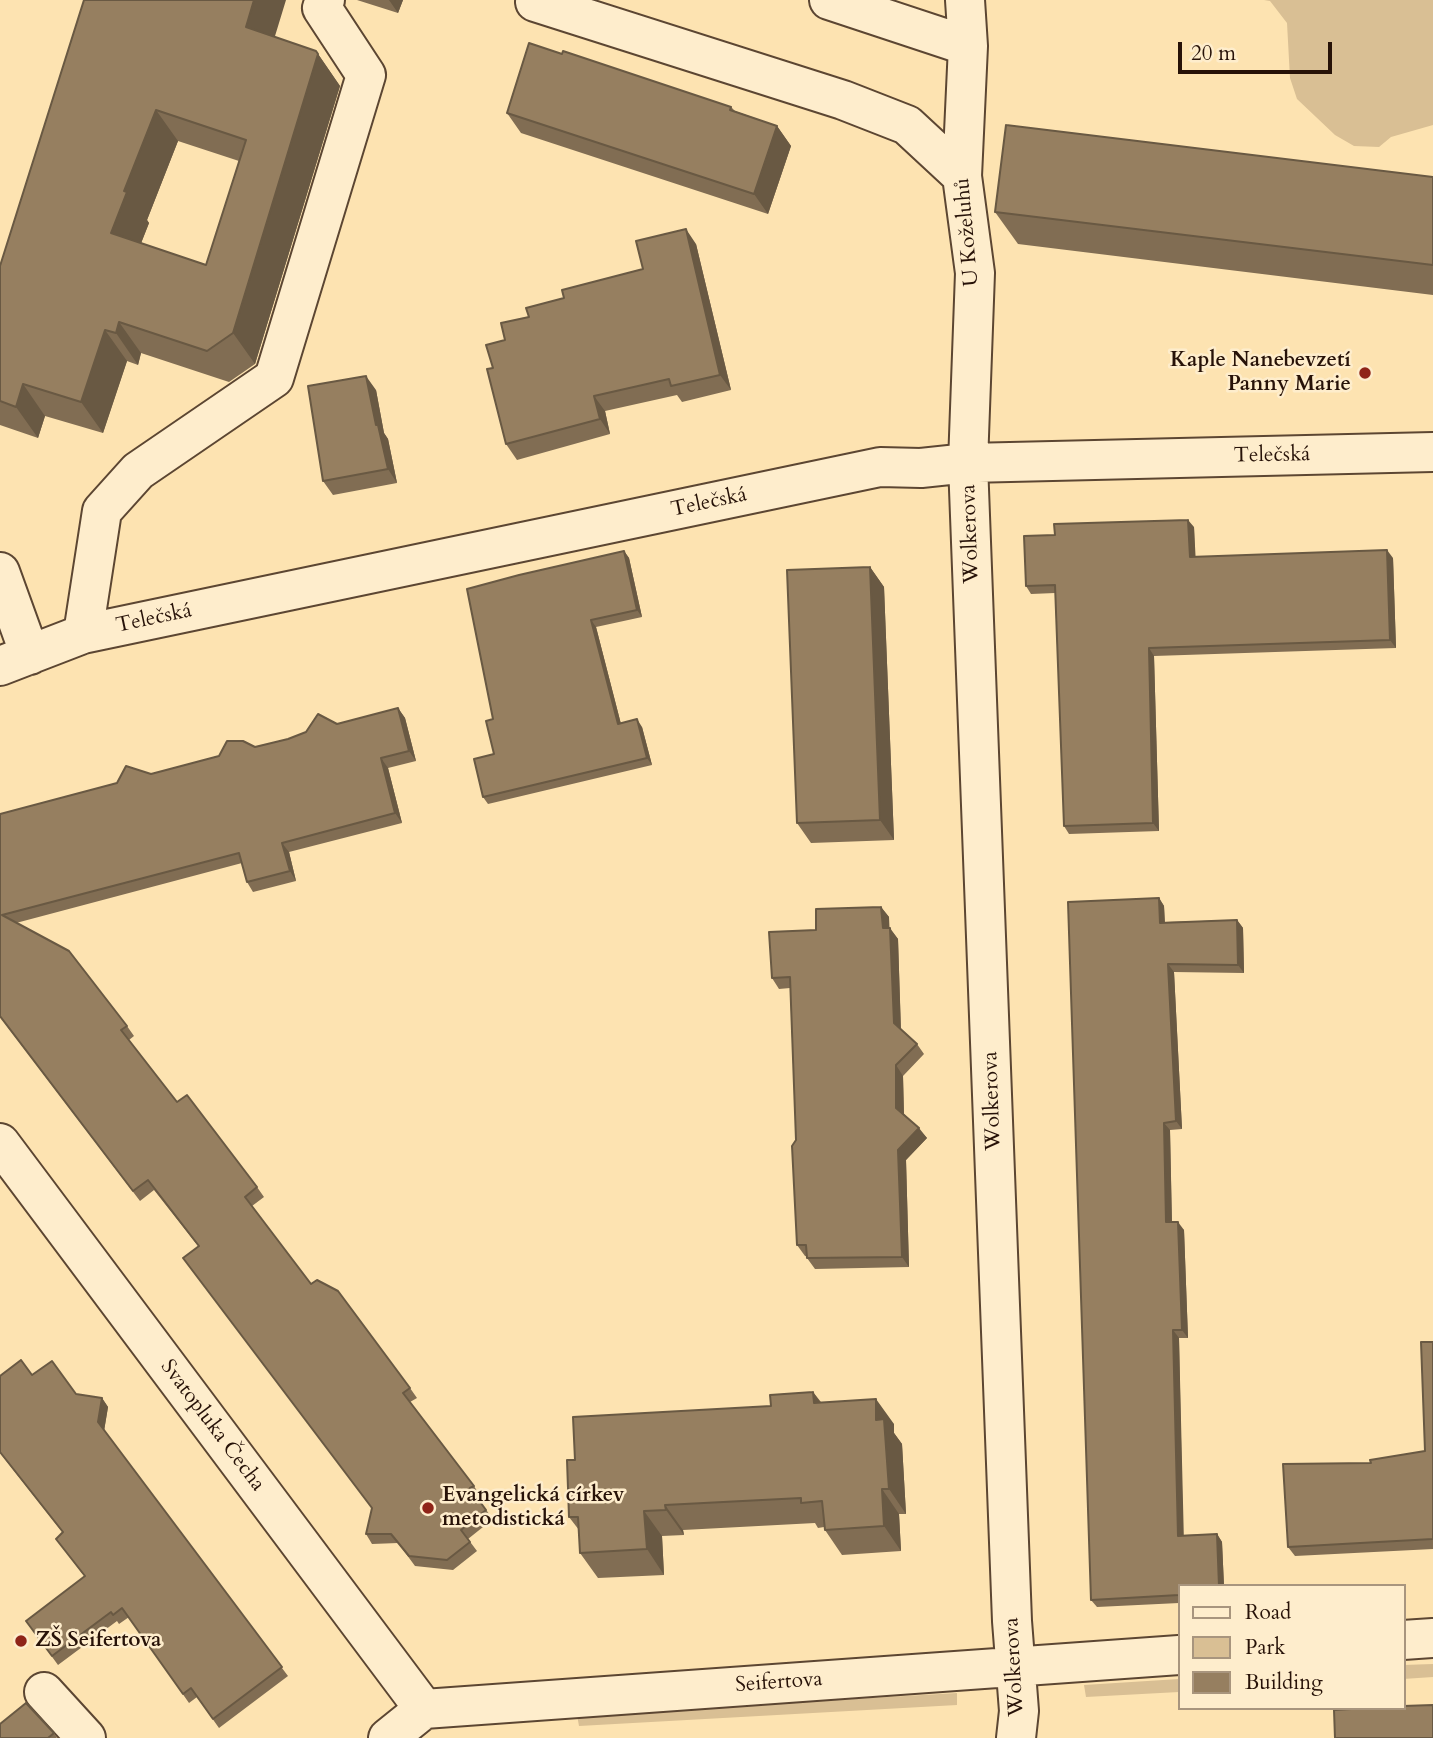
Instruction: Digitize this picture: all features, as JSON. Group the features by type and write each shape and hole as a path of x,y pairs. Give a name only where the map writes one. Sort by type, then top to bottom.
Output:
{"street":[{"path":"83,634 102,511 138,471 274,378 366,75 322,8 325,0"},
{"path":"829,0 968,46"},
{"name":"U Koželuhů","path":"965,0 968,46 962,176 975,273 968,463"},
{"path":"535,2 843,100 907,125 962,176"},
{"name":"Telečská","path":"15,660 83,634 880,467 921,468 968,463 1433,452"},
{"name":"Wolkerova","path":"968,463 1014,1665 1019,1711 1016,1738"},
{"path":"0,572 15,660"},
{"name":"Svatopluka Čecha","path":"0,1143 424,1709"},
{"path":"1405,1640 1433,1638"},
{"name":"Seifertova","path":"424,1709 1178,1655"},
{"path":"44,1692 86,1738"},
{"path":"388,1738 424,1709"}],"green space":[{"path":"1264,0 1433,0 1433,125 1391,137 1379,147 1354,146 1335,135 1297,99 1290,78 1287,23 1270,1"},
{"path":"1433,1664 1433,1677 1405,1679 1405,1665"},
{"path":"1178,1679 1178,1692 1086,1697 1084,1685"},
{"path":"957,1693 957,1705 579,1726 577,1715"}],"building":[{"path":"84,0 254,0 246,27 316,51 318,54 233,333 207,351 119,322 116,333 105,330 81,402 23,384 16,407 0,401 0,266","holes":["156,110 246,140 206,265 111,233 127,192 124,191"]},
{"path":"529,43 562,54 563,51 731,107 730,110 777,126 754,194 507,113"},
{"path":"1006,125 1433,177 1433,265 995,212"},
{"path":"686,229 720,375 671,386 669,379 594,396 600,419 506,444 487,369 493,368 486,345 505,340 501,323 529,317 526,308 564,298 562,290 643,269 636,241"},
{"path":"366,376 388,469 323,481 308,386"},
{"path":"1188,520 1190,557 1387,550 1390,640 1149,648 1153,823 1064,826 1055,585 1026,586 1024,536 1055,535 1054,524"},
{"path":"624,551 637,610 591,620 618,724 637,719 647,758 483,797 474,759 494,754 486,721 493,719 467,589"},
{"path":"870,567 880,820 797,823 787,570"},
{"path":"398,708 409,751 381,758 395,813 282,843 290,871 247,882 239,853 2,915 69,951 127,1026 121,1030 177,1102 187,1095 257,1187 245,1197 311,1284 317,1280 338,1291 410,1388 403,1393 474,1486 470,1488 486,1510 461,1530 470,1542 447,1560 409,1556 391,1534 366,1534 372,1508 183,1258 199,1246 148,1180 133,1191 0,1016 0,814 117,783 126,766 151,774 219,756 227,741 243,741 255,747 288,739 306,732 318,714 337,724"},
{"path":"1159,898 1160,923 1237,920 1238,965 1168,964 1176,1121 1164,1123 1166,1222 1178,1222 1182,1330 1173,1330 1178,1536 1217,1534 1219,1584 1178,1584 1178,1595 1091,1600 1068,902"},
{"path":"881,907 883,928 890,928 894,1023 917,1044 896,1065 896,1108 919,1128 898,1150 902,1257 807,1258 806,1245 797,1245 792,1146 796,1140 790,977 772,978 769,932 816,930 816,909"},
{"path":"1421,1342 1433,1342 1433,1539 1288,1547 1283,1464 1371,1463 1370,1460 1425,1451"},
{"path":"21,1360 32,1375 52,1361 76,1394 102,1398 98,1422 282,1667 213,1719 191,1688 183,1694 122,1608 113,1615 111,1612 52,1656 26,1621 85,1576 56,1539 63,1532 0,1452 0,1376"},
{"path":"813,1392 814,1403 876,1399 876,1420 884,1419 889,1489 882,1489 884,1526 825,1530 822,1501 801,1503 801,1498 665,1505 666,1510 644,1511 647,1549 580,1553 578,1517 569,1517 567,1460 575,1460 573,1417 771,1406 770,1395"},
{"path":"26,1703 54,1733 48,1738 0,1738 0,1724"},
{"path":"1433,1705 1433,1738 1335,1738 1334,1710 1405,1710 1405,1706"}],"place":[{"name":"Kaple Nanebevzetí Panny Marie","path":"1365,373"},
{"name":"Evangelická církev metodistická","path":"428,1508"},
{"name":"ZŠ Seifertova","path":"21,1641"}]}
